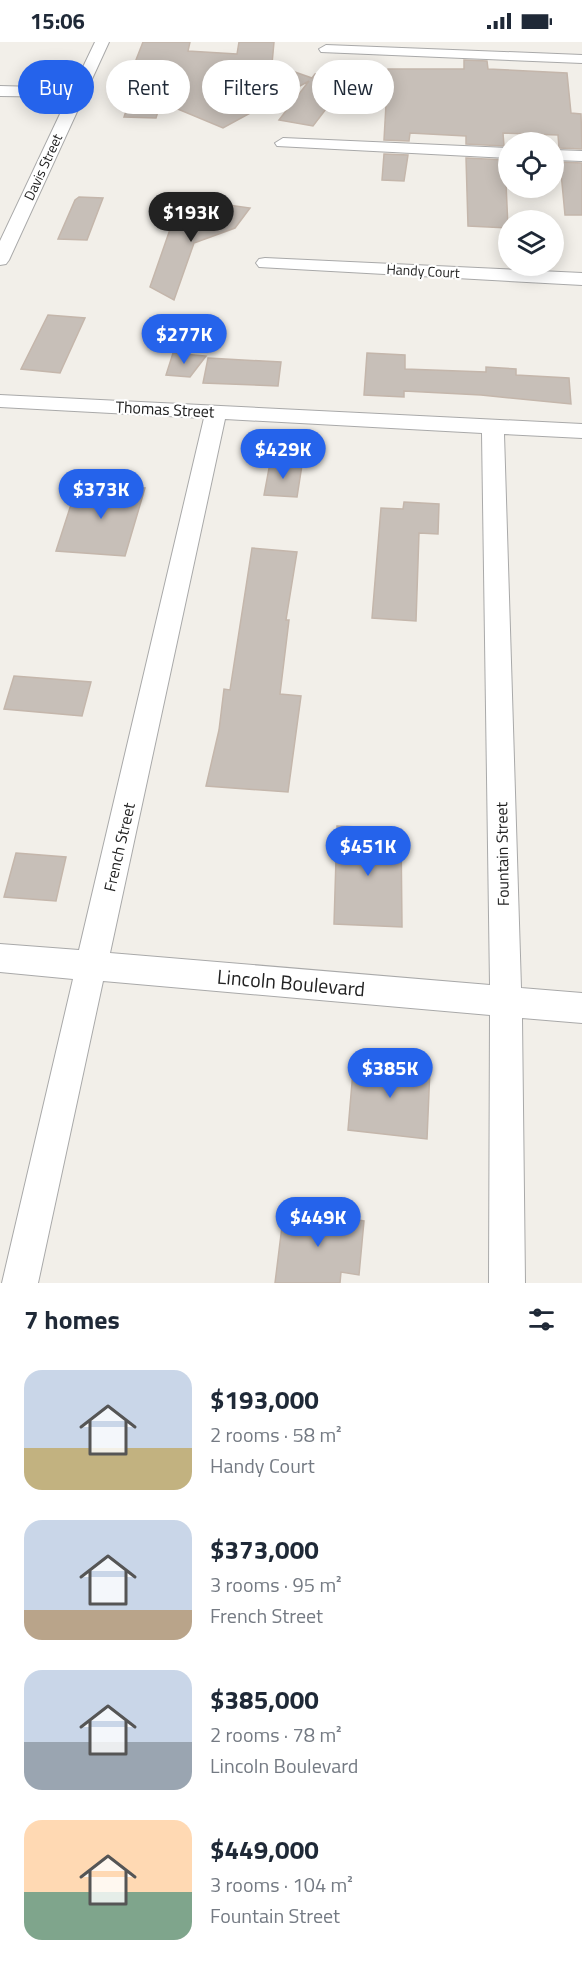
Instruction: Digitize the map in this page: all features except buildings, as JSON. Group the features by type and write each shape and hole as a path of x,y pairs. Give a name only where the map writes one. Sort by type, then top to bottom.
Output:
{"street":[{"name":"Davis Street","path":"94,60 102,42"},
{"path":"326,49 582,59"},
{"path":"0,91 18,91"},
{"name":"Davis Street","path":"0,260 68,114"},
{"path":"284,143 498,153"},
{"path":"564,155 582,156"},
{"name":"Handy Court","path":"265,263 582,279"},
{"name":"Thomas Street","path":"0,401 582,431"},
{"name":"French Street","path":"20,1283 93,967 216,411"},
{"name":"Fountain Street","path":"493,426 506,1001 507,1283"},
{"name":"Lincoln Boulevard","path":"0,958 582,1008"}]}
